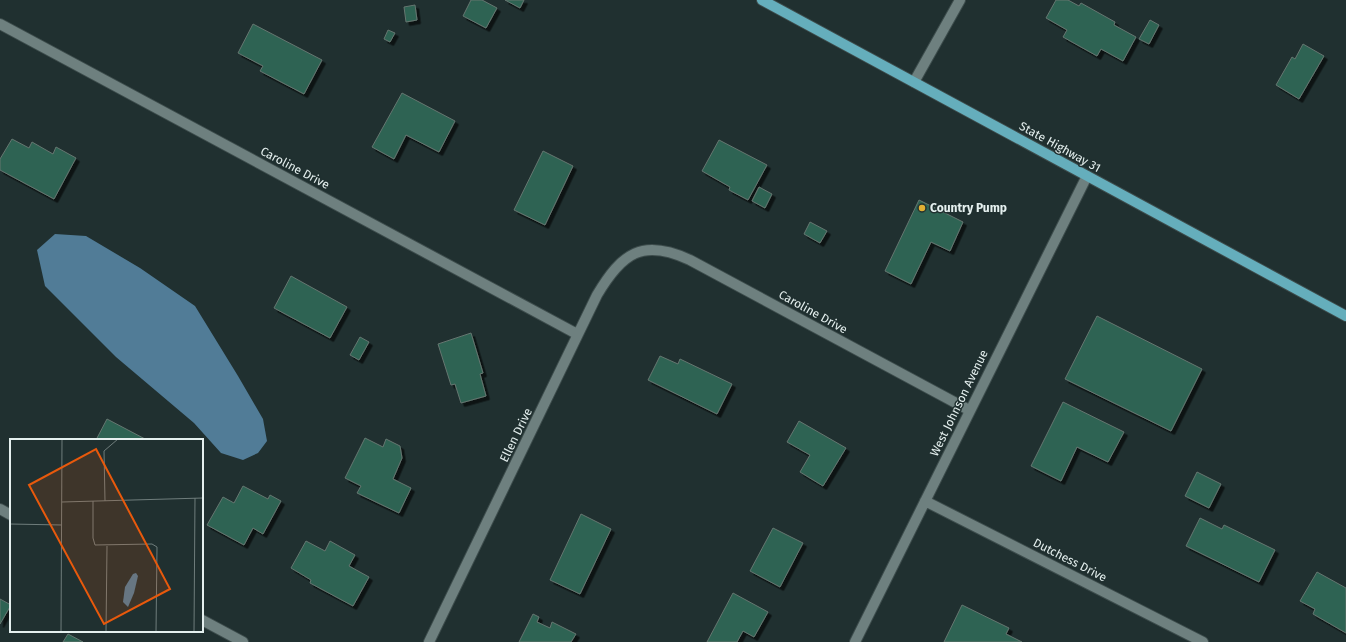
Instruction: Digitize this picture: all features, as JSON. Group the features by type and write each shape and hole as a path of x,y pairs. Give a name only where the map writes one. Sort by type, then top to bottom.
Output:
{"main road":[{"name":"State Highway 31","path":"762,0 1346,316"}],"street":[{"path":"914,82 960,0"},
{"name":"Caroline Drive","path":"0,24 577,334"},
{"name":"West Johnson Avenue","path":"855,642 969,410 1087,176"},
{"name":"Caroline Drive","path":"641,252 654,249 674,253 690,260 969,410"},
{"name":"Ellen Drive","path":"429,642 560,374 577,334 608,277 619,264 641,252"},
{"name":"Dutchess Drive","path":"925,501 1203,642"},
{"path":"0,509 10,514"},
{"path":"203,621 242,642"}],"water":[{"path":"55,234 86,236 140,268 195,306 263,419 267,441 258,453 243,460 221,453 194,423 116,357 45,286 37,250"}],"building":[{"path":"471,0 482,0 497,8 486,28 463,16"},
{"path":"505,0 524,0 520,8"},
{"path":"1056,0 1068,0 1079,6 1081,3 1115,22 1114,25 1136,37 1123,61 1101,49 1097,56 1063,37 1067,30 1046,18"},
{"path":"415,5 417,20 406,22 404,7"},
{"path":"1150,20 1159,25 1149,44 1139,39"},
{"path":"253,24 322,60 304,94 260,71 263,66 238,53"},
{"path":"388,30 395,33 390,42 384,39"},
{"path":"1303,44 1324,56 1299,99 1276,85 1292,57 1295,59"},
{"path":"402,93 455,121 439,152 406,135 394,159 372,147"},
{"path":"12,139 29,148 32,142 53,154 56,147 76,158 54,199 0,170 0,159"},
{"path":"719,140 767,165 748,200 729,190 730,187 702,171"},
{"path":"543,151 573,166 545,225 514,210"},
{"path":"759,187 772,194 765,208 752,201"},
{"path":"919,200 963,222 950,251 931,242 911,284 885,271"},
{"path":"810,222 827,231 820,243 804,234"},
{"path":"291,276 347,307 330,338 274,308"},
{"path":"1097,316 1202,369 1171,431 1065,379"},
{"path":"471,333 483,373 480,374 486,396 461,403 455,384 451,385 438,344"},
{"path":"360,337 369,342 359,360 350,355"},
{"path":"660,356 678,364 680,359 732,384 717,414 648,380"},
{"path":"1063,402 1124,432 1108,462 1077,447 1061,481 1031,466"},
{"path":"107,419 145,439 97,439"},
{"path":"799,421 846,448 823,486 800,472 810,455 787,442"},
{"path":"365,438 383,447 386,439 400,446 402,458 393,479 411,488 399,513 357,493 361,486 345,478"},
{"path":"1197,472 1221,484 1209,508 1185,496"},
{"path":"243,486 268,499 270,495 281,501 263,534 253,528 244,545 207,525 223,497 234,503"},
{"path":"581,514 611,529 580,594 550,580"},
{"path":"1200,518 1222,529 1224,525 1275,550 1259,582 1186,546"},
{"path":"773,528 803,543 780,587 750,571"},
{"path":"306,541 325,551 330,541 355,555 349,566 369,577 353,606 310,583 311,580 291,568"},
{"path":"1317,572 1346,588 1346,633 1313,614 1315,609 1300,601"},
{"path":"733,593 768,612 754,637 743,631 737,642 707,642"},
{"path":"0,599 10,604 10,607 0,624"},
{"path":"962,605 1009,628 1006,634 1022,642 944,642"},
{"path":"533,614 539,617 537,622 550,628 552,622 576,634 571,642 519,642"},
{"path":"68,634 83,642 63,642"}],"place":[{"name":"Country Pump","path":"922,208"}]}
